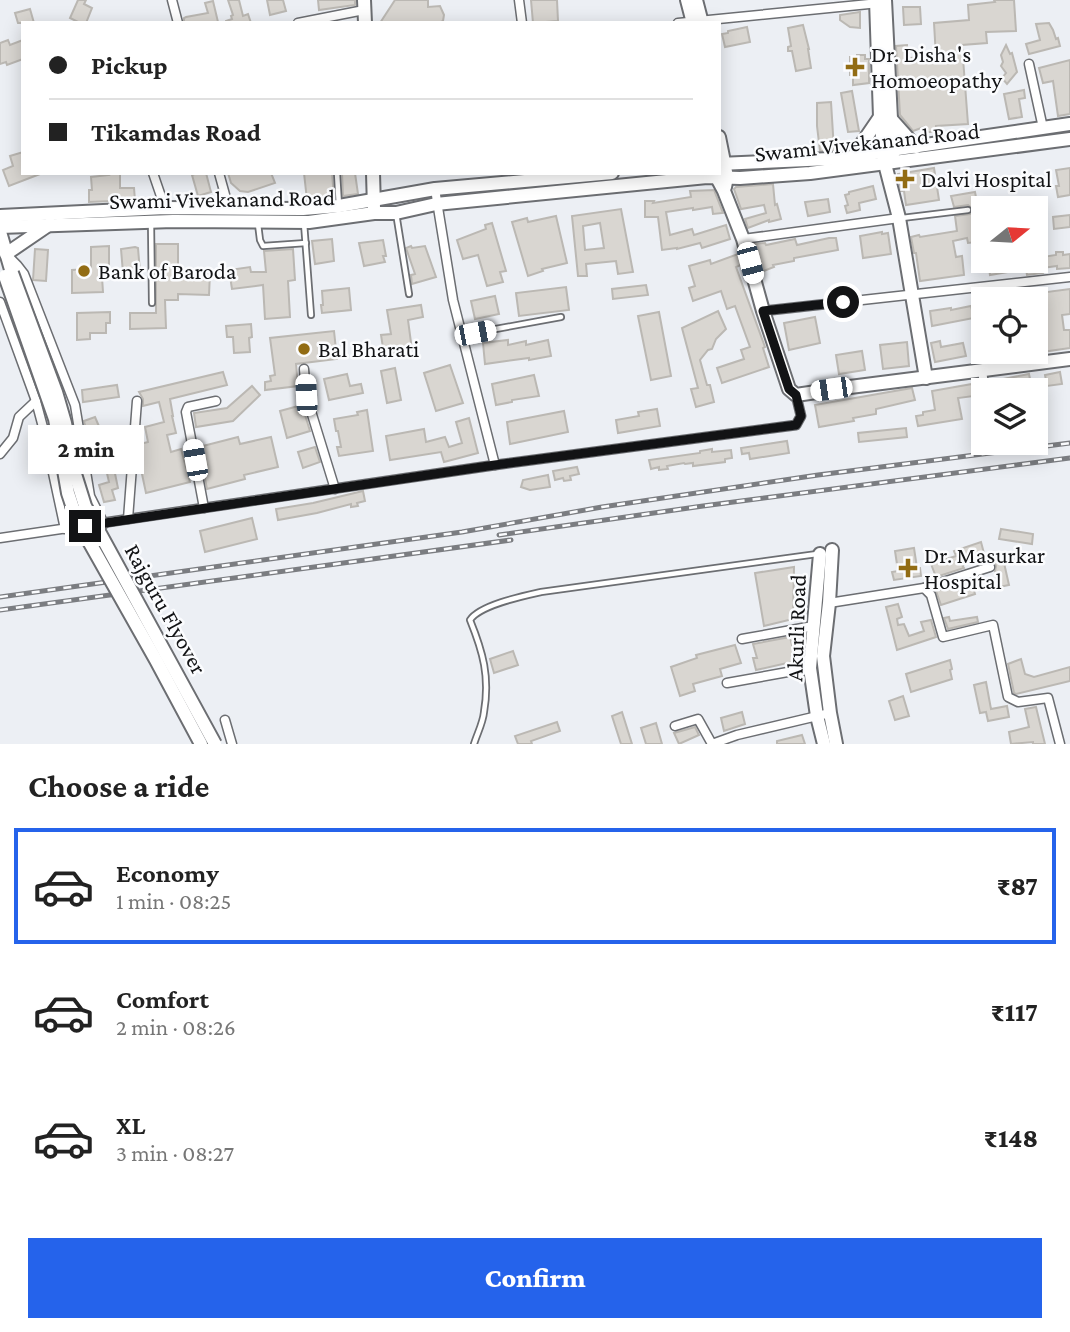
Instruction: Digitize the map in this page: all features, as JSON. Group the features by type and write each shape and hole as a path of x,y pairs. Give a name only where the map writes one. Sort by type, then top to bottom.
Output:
{"main road":[{"path":"687,0 697,21"},
{"path":"696,0 697,21"},
{"path":"881,2 889,157 926,378"},
{"path":"886,118 916,147"},
{"path":"852,158 886,118"},
{"name":"Swami Vivekanand Road","path":"721,171 740,178 810,173 889,157 916,147 1070,124"},
{"name":"Swami Vivekanand Road","path":"721,171 1070,139"},
{"path":"721,171 724,191 743,239 789,389 796,395 982,371 1036,359 1070,362"},
{"path":"373,175 374,207"},
{"name":"Swami Vivekanand Road","path":"0,229 151,222 333,220 435,189 574,175"},
{"name":"Swami Vivekanand Road","path":"0,216 165,208 303,209 339,206 374,207 396,213 436,204 712,175"},
{"path":"3,258 50,225"},
{"name":"Rajguru Flyover","path":"0,229 3,258 55,419 68,493 76,520 201,744"},
{"name":"Rajguru Flyover","path":"8,274 56,392 75,474 92,522 215,744"},
{"name":"Akurli Road","path":"824,744 822,656 829,603 826,552"},
{"name":"Akurli Road","path":"826,552 813,626 810,668 823,714 836,744"}],"street":[{"path":"172,0 177,21"},
{"path":"519,0 522,21"},
{"path":"706,21 881,2"},
{"path":"309,21 365,11"},
{"path":"1029,64 1043,128"},
{"path":"154,175 165,208"},
{"path":"220,175 229,209"},
{"path":"435,189 453,300 495,465"},
{"path":"743,239 899,219"},
{"path":"3,258 18,265 24,274 75,405 90,496 104,524"},
{"path":"763,311 1070,277"},
{"path":"0,302 36,401 65,529"},
{"path":"304,369 306,395 335,489"},
{"path":"982,371 983,378"},
{"path":"0,538 495,465 796,425 801,416 796,395"},
{"path":"0,454 13,438 19,417 36,401"},
{"path":"128,519 137,401"},
{"path":"204,508 186,412 188,407 216,401"},
{"path":"829,603 924,588 990,567"},
{"path":"924,588 931,595 943,637 993,625 1008,697 1018,702 1048,698 1060,744"},
{"path":"742,639 813,626"},
{"path":"727,683 810,668"},
{"path":"675,726 698,719 712,744 737,735 823,714"},
{"path":"225,720 232,744"}],"lane":[{"path":"337,175 339,206"},
{"path":"899,219 968,210"},
{"path":"396,213 409,294"},
{"path":"151,222 152,303"},
{"path":"258,222 263,246 306,243"},
{"path":"304,222 311,315"},
{"path":"462,335 561,317"},
{"path":"474,744 484,714 486,681 484,659 470,620 474,614 508,599 541,592 826,552"}],"building":[{"path":"78,0 86,0 84,4 92,8 87,21 70,18"},
{"path":"228,0 239,0 243,16 248,14 250,21 226,21 232,19"},
{"path":"267,0 283,0 286,11 270,15"},
{"path":"318,0 355,0 355,5 319,10"},
{"path":"395,0 428,0 428,7 440,6 444,15 443,21 381,21"},
{"path":"531,0 557,0 558,21 533,21"},
{"path":"994,0 1014,0 1016,31 986,32 987,43 962,45 968,124 936,126 936,132 924,132 924,127 913,131 900,115 896,46 907,45 908,58 936,57 934,23 969,20 968,5 995,2"},
{"path":"213,1 218,21 184,21 186,17 208,13 205,3"},
{"path":"903,7 920,7 921,24 904,25"},
{"path":"30,9 33,21 18,23 15,13"},
{"path":"860,12 860,28 850,27 840,20 840,15"},
{"path":"1049,23 1060,46 1029,54 1026,44 1040,40 1036,24"},
{"path":"803,25 811,68 796,71 792,51 788,51 791,46 788,28"},
{"path":"747,27 750,42 725,47 722,34"},
{"path":"8,40 10,45 21,41 21,60 7,65 6,62 0,64 0,43"},
{"path":"1006,45 1010,54 1012,53 1017,72 1007,84 1002,78 1006,73 1001,66 1001,55"},
{"path":"865,55 865,59 869,59 869,83 853,85 850,57"},
{"path":"1070,60 1070,114 1058,116 1053,81 1043,83 1039,68"},
{"path":"1024,90 1025,98 1019,99 1022,117 1009,119 1004,94"},
{"path":"852,91 859,131 848,132 841,93"},
{"path":"831,102 834,150 820,151 817,103"},
{"path":"21,153 21,175 37,175 9,186 3,170 13,166 10,156"},
{"path":"934,168 939,200 906,205 898,174"},
{"path":"1070,168 1070,195 1058,197 1056,170"},
{"path":"120,175 120,188 134,188 135,200 89,202 91,177"},
{"path":"192,175 207,175 211,192 198,196"},
{"path":"229,175 272,175 275,183 248,192 240,191 231,183"},
{"path":"304,175 332,175 334,198 307,200"},
{"path":"342,175 355,175 358,194 343,196"},
{"path":"773,184 775,205 777,204 781,219 769,220 748,228 745,219 766,213 764,205 741,209 734,189"},
{"path":"873,186 876,199 859,203 860,210 847,213 845,195"},
{"path":"714,190 723,213 713,214 712,207 666,212 670,235 692,229 694,235 726,225 730,239 702,248 700,243 662,250 658,217 645,217 645,201 654,201 653,203 691,197 690,191"},
{"path":"975,192 976,196 971,196 971,207 968,205 954,207 951,196"},
{"path":"828,199 830,212 808,216 805,202"},
{"path":"621,209 633,272 618,274 616,261 586,264 587,276 578,276 572,216","holes":["600,223 604,248 585,250 583,226"]},
{"path":"970,214 971,243 968,243 967,238 953,241 956,257 962,256 964,275 920,281 911,237 957,231 955,216"},
{"path":"1070,215 1070,227 1054,229 1053,217"},
{"path":"556,216 567,263 542,269 543,271 528,276 512,222 527,218 528,222"},
{"path":"492,223 506,271 500,272 503,282 487,286 478,255 463,259 457,240 486,229 485,225"},
{"path":"888,233 891,254 863,258 860,236"},
{"path":"836,238 838,250 794,258 794,261 773,265 774,267 761,272 754,244 766,245 795,239 797,245"},
{"path":"332,239 334,261 315,264 312,241"},
{"path":"383,240 385,262 364,266 359,243"},
{"path":"156,244 178,244 178,273 210,273 209,295 178,294 178,300 165,300 166,328 130,329 130,313 156,313"},
{"path":"109,246 109,277 102,277 103,292 72,293 72,270 91,269 91,247"},
{"path":"425,246 436,277 412,284 411,275 415,274 406,248"},
{"path":"138,248 140,272 123,273 121,249"},
{"path":"35,249 48,250 46,281 33,280"},
{"path":"293,249 295,280 288,281 290,317 265,319 263,285 232,289 229,270 250,267 251,272 266,272 264,251"},
{"path":"1056,252 1070,254 1070,268 1048,267 1048,256 1056,255"},
{"path":"738,254 741,265 736,267 765,347 763,348 769,367 722,383 717,368 744,359 741,350 750,347 735,306 727,309 721,291 693,301 689,288 695,286 689,266 710,260 711,264"},
{"path":"646,285 648,295 613,299 612,289"},
{"path":"566,287 569,310 519,316 516,293"},
{"path":"349,288 351,310 322,313 322,291"},
{"path":"1070,289 1070,314 1062,315 1064,330 1070,330 1070,348 1048,351 1048,292"},
{"path":"495,296 499,314 475,319 471,301"},
{"path":"421,305 423,317 408,320 412,350 384,354 381,335 391,334 387,310"},
{"path":"971,306 971,318 932,326 930,311"},
{"path":"718,311 726,329 716,339 712,349 700,360 714,402 696,407 691,389 698,388 682,328"},
{"path":"110,312 106,333 90,333 90,339 77,340 77,313"},
{"path":"659,312 671,376 651,380 638,316"},
{"path":"815,317 820,343 789,350 784,323"},
{"path":"251,324 250,352 234,353 233,337 227,337 226,326"},
{"name":"Bal Bharati","path":"334,331 337,359 296,364 298,386 265,390 265,382 271,381 270,376 275,375 270,338"},
{"path":"508,340 508,345 526,341 526,345 548,340 551,356 485,364 483,343"},
{"path":"940,341 941,347 963,343 966,356 935,362 931,343"},
{"path":"907,342 909,366 883,369 880,345"},
{"path":"862,351 865,370 839,374 836,355"},
{"path":"450,365 463,403 436,411 424,373"},
{"path":"395,368 401,400 387,403 381,371"},
{"path":"223,372 227,385 170,399 176,433 167,435 171,452 181,449 190,482 146,493 139,460 142,459 140,444 148,442 145,427 164,422 159,402 143,406 139,392"},
{"path":"1060,372 1062,384 1048,386 1045,375"},
{"path":"347,374 350,386 361,384 363,393 329,400 324,379"},
{"path":"1029,374 1030,378 1008,378"},
{"path":"534,375 539,396 496,405 492,384"},
{"path":"971,384 971,396 958,398 962,419 918,426 916,416 935,410 932,391"},
{"path":"117,385 119,397 83,402 82,390"},
{"path":"252,386 260,395 233,421 196,427 194,413 227,408"},
{"path":"912,388 915,400 876,409 876,414 853,418 854,421 819,427 815,405"},
{"path":"302,405 310,431 287,438 280,411"},
{"path":"657,409 660,426 618,433 616,420"},
{"path":"367,410 373,451 339,456 337,447 341,447 334,419 358,415 357,412"},
{"path":"564,411 568,432 510,444 507,422"},
{"path":"95,417 104,438 93,441 91,437 88,438 84,421"},
{"path":"469,418 478,453 444,462 441,452 390,460 386,436 424,429 426,442 445,437 449,447 462,443 456,422"},
{"path":"906,428 907,437 859,442 858,433"},
{"path":"238,437 240,444 271,437 278,467 244,475 245,479 207,489 199,447"},
{"path":"787,441 789,453 750,459 749,453 742,454 741,448"},
{"path":"315,447 320,462 303,468 298,452"},
{"path":"712,449 712,452 731,450 732,458 725,459 725,462 693,466 693,463 684,463 667,466 668,469 651,469 649,460"},
{"path":"111,454 118,488 112,490 115,500 104,502 99,485 109,482 106,469 93,472 91,459"},
{"path":"577,467 579,474 570,476 571,480 555,480 553,471"},
{"path":"548,475 550,487 530,490 521,487 523,480"},
{"path":"363,491 365,501 357,503 358,506 351,507 351,504 278,520 276,509"},
{"path":"252,518 257,539 205,552 200,531"},
{"path":"1001,529 1033,534 1032,544 999,539"},
{"path":"981,542 985,557 962,565 964,568 936,577 931,564 956,556 954,551"},
{"path":"914,548 921,576 894,580 892,572 898,571 895,551"},
{"path":"1002,554 1009,585 999,587 992,556"},
{"path":"794,567 793,619 764,626 755,573"},
{"path":"971,580 975,594 941,605 936,591"},
{"path":"898,604 902,617 897,619 898,625 904,624 909,636 924,631 921,622 931,620 936,637 897,650 886,607"},
{"path":"949,617 950,621 977,617 978,622 948,629 944,618"},
{"path":"790,637 796,661 756,670 753,658 757,658 753,644"},
{"path":"735,645 741,663 720,669 722,676 693,684 695,691 680,696 671,667 697,658 696,655"},
{"path":"513,651 518,665 494,673 490,659"},
{"path":"1021,659 1025,674 1034,677 1070,667 1070,681 1016,694 1008,664"},
{"path":"950,660 952,679 911,692 906,674"},
{"path":"986,682 991,709 1007,706 1009,717 988,721 986,712 980,713 974,685"},
{"path":"903,696 909,716 895,720 889,701"},
{"path":"1036,707 1045,744 1011,744 1009,732 1029,727 1025,709"},
{"path":"622,712 632,744 621,744 612,716"},
{"path":"742,712 745,724 724,731 721,718"},
{"path":"557,722 560,731 531,741 532,744 518,744 515,736"},
{"path":"656,723 662,744 646,744 641,728"},
{"path":"695,727 699,735 679,744 674,733"},
{"path":"802,735 805,744 777,744 777,741"}],"railway":[{"path":"0,597 462,532 602,507 818,475 1070,443"},
{"path":"499,535 1070,458"},
{"path":"0,610 511,540"}],"place":[{"name":"Dr. Disha's Homoeopathy","path":"855,67"},
{"name":"Dalvi Hospital","path":"905,179"},
{"name":"Bank of Baroda","path":"84,271"},
{"name":"Bal Bharati","path":"304,349"},
{"name":"Dr. Masurkar Hospital","path":"908,568"}],"route":[{"path":"85,526 495,465 796,425 801,416 796,395 789,389 763,311 843,302"}]}
